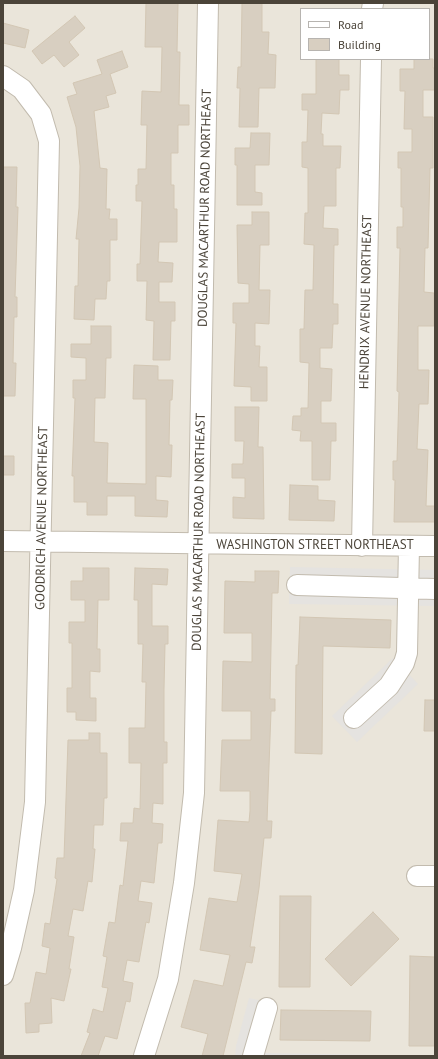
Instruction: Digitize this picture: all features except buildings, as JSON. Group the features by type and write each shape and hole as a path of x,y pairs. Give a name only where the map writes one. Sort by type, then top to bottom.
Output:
{"street":[{"name":"DOUGLAS MACARTHUR ROAD NORTHEAST","path":"144,1056 168,979 184,883 194,793 208,3"},
{"name":"HENDRIX AVENUE NORTHEAST","path":"362,546 371,60"},
{"name":"GOODRICH AVENUE NORTHEAST","path":"3,76 22,88 41,114 49,141 42,543 35,802 24,890 11,948 3,975"},
{"name":"WASHINGTON STREET NORTHEAST","path":"3,541 42,543 435,546"},
{"path":"354,718 389,686 404,663 407,654 409,546"},
{"path":"297,585 435,588"},
{"path":"254,1056 268,1008"}],"shaded area":[{"path":"3,3 435,3 435,1056 3,1056"},
{"path":"290,567 435,570 435,606 289,604"},
{"path":"393,658 418,684 357,742 332,716"},
{"path":"249,998 273,1003 262,1053 435,1056 235,1056 236,1046"}]}
